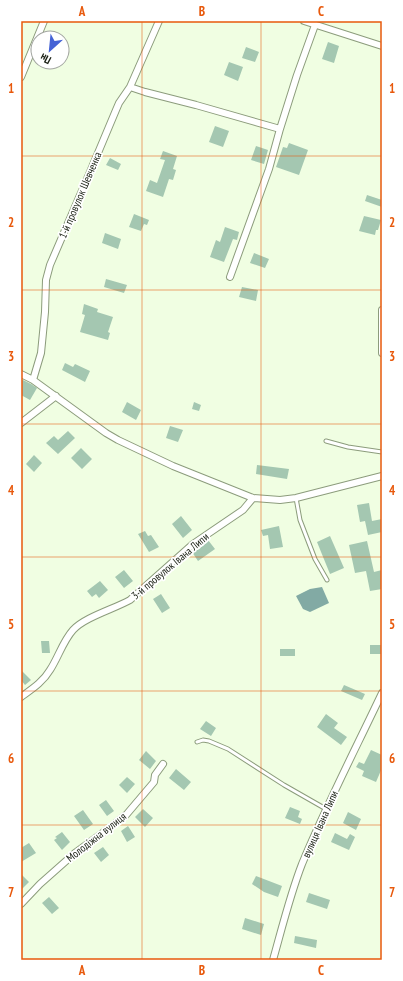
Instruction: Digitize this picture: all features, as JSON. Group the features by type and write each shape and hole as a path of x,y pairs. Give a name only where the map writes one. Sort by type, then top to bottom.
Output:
{"street":[{"path":"21,78 44,21"},
{"name":"1-й провулок Шевченка","path":"33,380 41,353 46,280 50,265 119,103 130,87 159,21"},
{"path":"304,21 382,46"},
{"path":"230,278 269,169 297,75 315,25"},
{"path":"130,87 280,129"},
{"path":"382,310 382,353"},
{"path":"21,374 33,380 106,433 118,440 173,466 253,498 280,500 296,498 382,476"},
{"path":"21,423 56,396"},
{"name":"3-й провулок Івана Липи","path":"21,697 38,685 50,671 69,635 74,629 91,618 130,600 193,544 243,510 253,498"},
{"name":"вулиця Івана Липи","path":"273,960 302,865 326,809 382,693"},
{"name":"Молодіжна вулиця","path":"21,904 40,884 74,853 126,815 154,782 155,774 163,764"}],"lane":[{"path":"326,442 382,452"},
{"path":"296,498 300,520 315,559 327,580"},
{"path":"197,742 203,740 209,741 228,749 284,785 326,809"}],"water":[{"path":"322,587 329,603 310,612 303,609 296,596 310,589"}],"building":[{"path":"328,42 339,46 334,63 322,59"},
{"path":"246,47 259,52 255,62 242,58"},
{"path":"229,62 243,67 238,81 224,75"},
{"path":"215,126 229,131 223,147 209,142"},
{"path":"289,143 308,150 299,175 276,167 283,147 287,148"},
{"path":"256,146 268,150 264,164 251,160"},
{"path":"163,151 177,156 173,169 176,170 173,180 169,179 163,197 146,191 150,180 157,183 165,160 160,159"},
{"path":"110,158 121,164 118,170 106,165"},
{"path":"367,195 382,200 382,207 365,201"},
{"path":"134,214 149,220 147,225 144,224 141,231 129,227"},
{"path":"364,216 381,220 375,235 359,231"},
{"path":"225,227 239,232 237,240 233,239 224,262 210,257 216,240 220,242"},
{"path":"105,233 121,239 118,249 102,243"},
{"path":"254,253 269,259 265,268 250,263"},
{"path":"106,279 127,285 124,293 104,287"},
{"path":"242,287 258,290 256,301 239,297"},
{"path":"84,304 98,309 97,312 113,317 108,332 110,333 108,340 80,332 85,315 82,314"},
{"path":"65,363 73,367 75,364 90,371 85,382 62,370"},
{"path":"21,379 37,388 30,400 21,395"},
{"path":"127,402 141,410 136,420 122,412"},
{"path":"194,402 201,405 199,411 192,409"},
{"path":"170,426 183,430 178,442 166,438"},
{"path":"68,431 75,438 58,454 46,443 54,436 58,440"},
{"path":"81,448 92,459 82,469 71,458"},
{"path":"34,455 42,463 34,472 26,464"},
{"path":"257,465 289,469 287,479 256,474"},
{"path":"369,503 372,521 382,519 382,532 368,535 365,521 360,522 357,505"},
{"path":"181,516 192,530 183,538 172,524"},
{"path":"279,526 283,547 270,549 268,535 263,536 261,530"},
{"path":"145,531 148,536 151,535 159,547 149,552 138,534"},
{"path":"330,536 344,568 330,574 317,542"},
{"path":"208,540 215,549 198,561 192,552"},
{"path":"367,541 374,572 382,570 382,589 370,591 366,571 355,573 349,545"},
{"path":"124,570 133,581 124,588 115,577"},
{"path":"100,581 108,590 99,598 96,594 92,597 87,591"},
{"path":"161,594 170,608 162,613 153,599"},
{"path":"41,641 49,641 50,653 42,653"},
{"path":"370,645 382,645 382,654 370,654"},
{"path":"280,649 295,649 295,656 280,656"},
{"path":"21,670 31,680 25,685 21,680"},
{"path":"344,685 365,694 362,700 341,691"},
{"path":"326,714 338,723 334,728 347,737 341,745 317,727"},
{"path":"206,721 216,728 211,736 200,729"},
{"path":"371,750 382,755 382,768 376,782 362,776 364,771 356,767 359,762 364,764"},
{"path":"146,751 156,761 150,769 139,760"},
{"path":"176,769 191,782 184,790 169,778"},
{"path":"127,777 135,784 127,793 119,785"},
{"path":"106,800 114,811 107,816 99,805"},
{"path":"290,807 300,811 298,817 302,819 300,824 285,818"},
{"path":"143,809 153,818 145,827 135,817"},
{"path":"83,810 93,824 84,830 74,816"},
{"path":"348,812 361,819 356,830 343,823"},
{"path":"128,826 135,837 127,842 121,831"},
{"path":"62,832 70,842 62,850 54,840 57,838 55,837"},
{"path":"335,833 347,839 350,834 355,837 349,850 331,842"},
{"path":"29,843 36,853 21,862 21,848"},
{"path":"103,847 109,855 101,862 94,853"},
{"path":"21,874 29,882 21,890"},
{"path":"256,876 282,886 278,897 264,892 252,884"},
{"path":"309,893 330,900 327,909 306,902"},
{"path":"49,897 59,908 52,914 42,903"},
{"path":"245,918 264,924 261,935 242,929"},
{"path":"295,936 317,940 316,948 294,943"}]}
